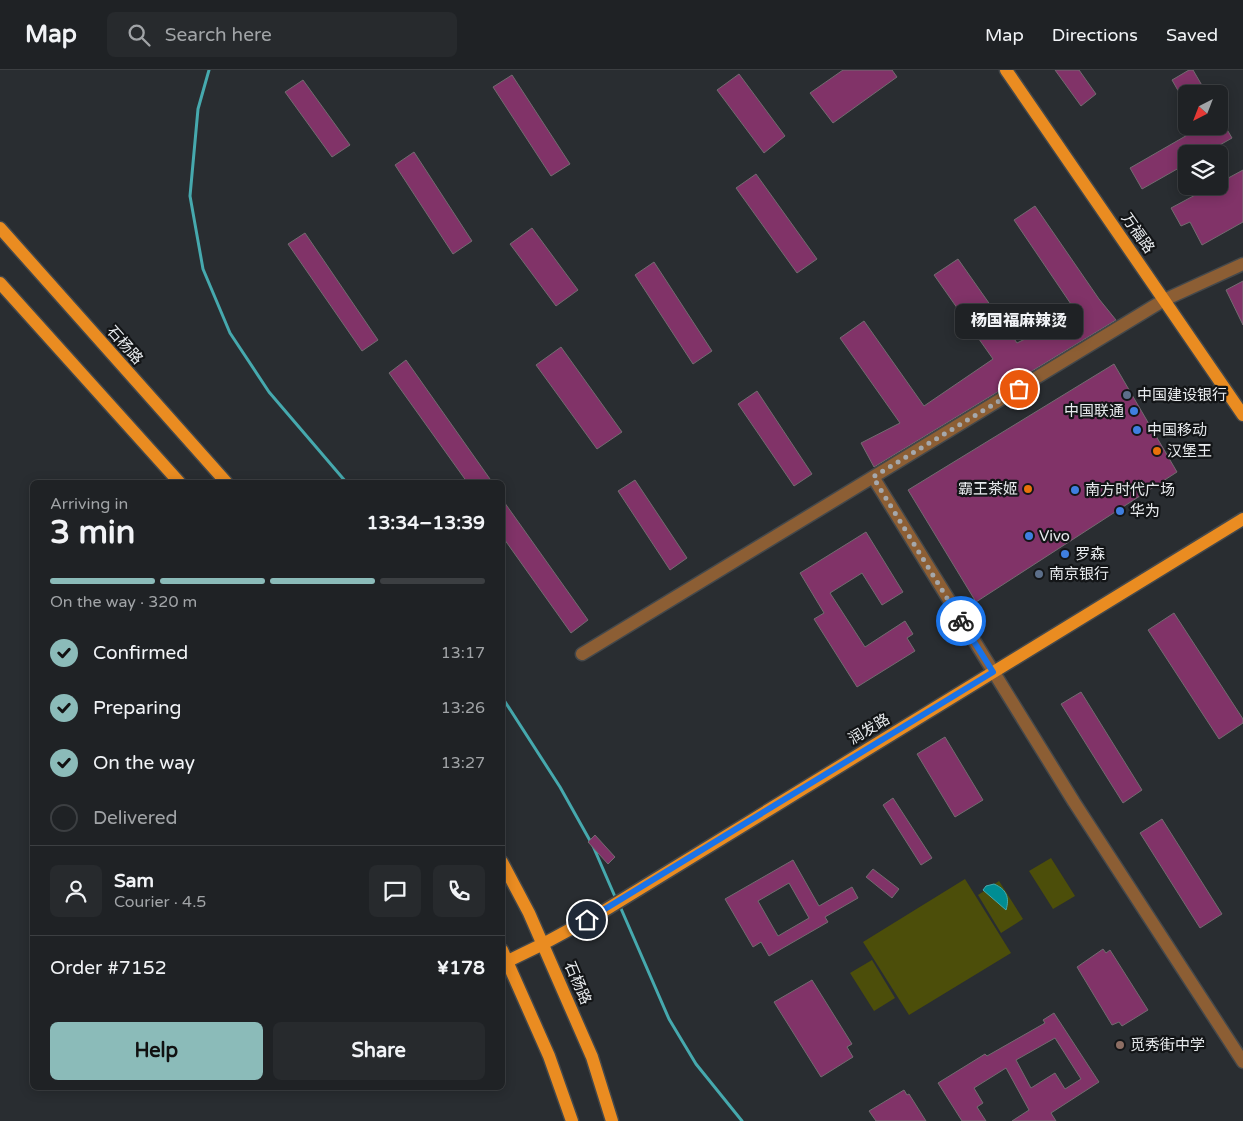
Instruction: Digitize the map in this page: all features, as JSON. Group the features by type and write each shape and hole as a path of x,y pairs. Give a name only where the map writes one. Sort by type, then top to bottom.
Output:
{"main road":[{"name":"万福路","path":"1006,70 1243,415"},
{"name":"石杨路","path":"0,228 224,480"},
{"path":"0,283 177,480"},
{"name":"润发路","path":"505,955 544,944 602,912 1243,519"},
{"name":"石杨路","path":"505,868 544,944 592,1058 612,1121"},
{"path":"505,955 548,1056 572,1121"}],"street":[{"path":"582,654 1164,300 1243,264"},
{"path":"873,477 1074,802 1243,1062"}],"shaded area":[{"path":"1051,858 1075,896 1053,909 1029,871"},
{"path":"965,879 1011,953 909,1015 863,942"},
{"path":"999,881 1023,919 1001,933 978,895"},
{"path":"872,960 895,998 874,1011 850,973"}],"water":[{"path":"994,884 1002,888 1006,894 1008,901 1006,910 983,890 986,886"}],"building":[{"path":"843,70 892,70 897,77 833,123 810,93"},
{"path":"1055,70 1079,70 1096,94 1081,106"},
{"path":"1189,70 1193,70 1202,85 1178,85 1178,90 1172,80"},
{"path":"739,74 785,136 764,153 717,90"},
{"path":"512,75 570,164 551,176 493,87"},
{"path":"303,80 350,145 332,157 285,92"},
{"path":"1228,131 1232,138 1220,145 1178,145 1178,169 1142,189 1130,168 1187,135 1228,135"},
{"path":"414,152 472,241 453,254 395,165"},
{"path":"1243,170 1243,222 1202,245 1190,222 1181,226 1171,208 1195,195 1228,195 1228,178"},
{"path":"756,174 817,259 797,273 736,188"},
{"path":"1035,206 1099,299 1116,320 874,467 861,443 900,423 840,338 864,321 924,406 993,359 934,275 958,259 1017,343 1077,313 1014,220"},
{"path":"532,228 578,290 556,306 510,244"},
{"path":"305,233 378,340 362,351 288,244"},
{"path":"654,262 712,351 693,364 635,275"},
{"path":"1243,281 1243,325 1226,290"},
{"path":"561,347 622,432 597,449 536,365"},
{"path":"406,360 490,479 466,480 389,373"},
{"path":"1114,364 1177,472 976,602 908,490"},
{"path":"757,391 812,474 794,486 738,404"},
{"path":"635,480 687,558 670,570 618,491"},
{"path":"505,503 588,620 571,633 505,540"},
{"path":"866,532 903,592 882,605 862,573 830,593 865,647 905,621 913,634 907,638 915,651 857,687 814,619 824,613 800,573"},
{"path":"1174,613 1243,719 1243,723 1219,739 1148,630"},
{"path":"1081,692 1142,790 1123,803 1061,704"},
{"path":"945,737 983,800 955,817 917,754"},
{"path":"893,798 932,858 921,865 883,805"},
{"path":"1162,819 1222,914 1200,928 1140,833"},
{"path":"595,835 615,857 608,864 588,842"},
{"path":"793,860 819,906 852,887 858,898 825,917 828,922 769,956 761,942 753,947 725,899","holes":["789,883 809,918 778,936 758,901"]},
{"path":"873,869 899,889 892,898 866,877"},
{"path":"1103,949 1106,953 1110,950 1148,1010 1122,1026 1119,1022 1112,1025 1077,967"},
{"path":"812,980 852,1044 847,1047 853,1057 821,1077 774,1002"},
{"path":"1054,1013 1099,1082 1051,1113 1056,1121 1012,1121 1029,1110 1006,1068 974,1088 983,1103 977,1107 986,1121 962,1121 938,1083 985,1054 987,1056 1045,1023 1043,1020","holes":["1055,1038 1081,1079 1065,1089 1055,1073 1031,1088 1016,1060"]},
{"path":"904,1090 907,1095 909,1094 926,1121 876,1121 869,1111"}],"waterway":[{"path":"209,70 198,109 190,196 203,269 230,333 269,392 344,480"},
{"path":"505,702 560,787 593,846 616,899"},
{"path":"619,904 669,1019 696,1064 742,1121"}],"way so far":[{"path":"961,621 873,477 1019,389"}],"place":[{"name":"杨国福麻辣烫","path":"1019,389"},
{"name":"中国建设银行","path":"1127,395"},
{"name":"中国联通","path":"1134,411"},
{"name":"中国移动","path":"1137,430"},
{"name":"汉堡王","path":"1157,451"},
{"name":"霸王茶姬","path":"1028,489"},
{"name":"南方时代广场","path":"1075,490"},
{"name":"华为","path":"1120,511"},
{"name":"Vivo","path":"1029,536"},
{"name":"罗森","path":"1065,554"},
{"name":"南京银行","path":"1039,574"},
{"name":"觅秀街中学","path":"1120,1045"}],"route":[{"path":"587,920 993,672 961,621"}]}
